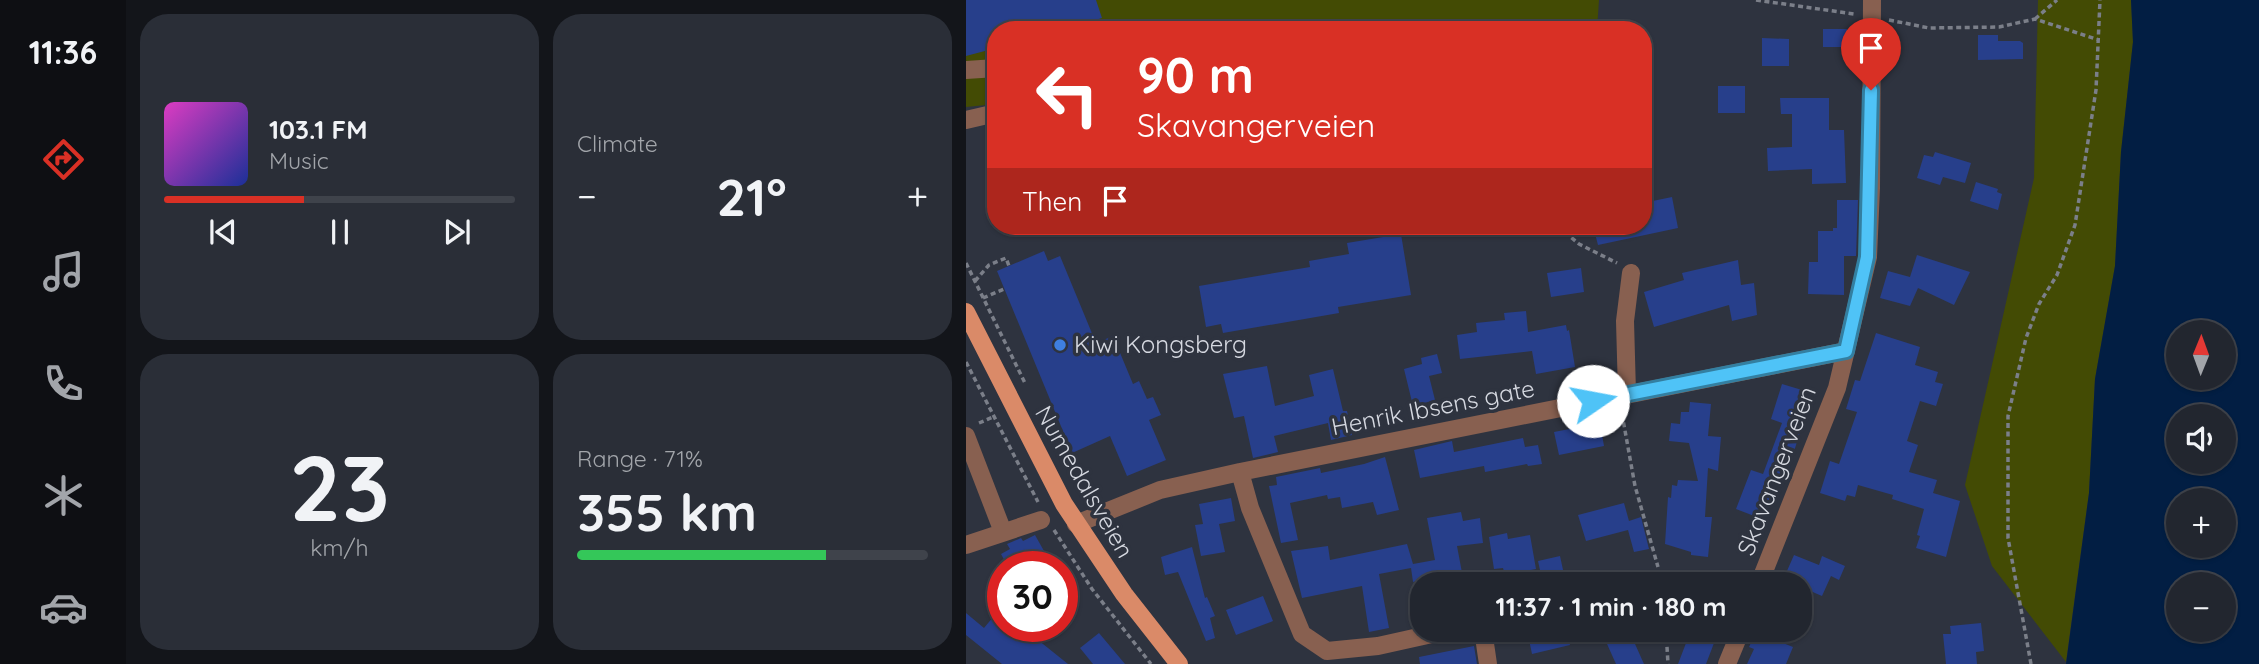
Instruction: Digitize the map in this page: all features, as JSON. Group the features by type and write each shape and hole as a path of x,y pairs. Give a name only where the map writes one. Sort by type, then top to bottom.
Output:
{"main road":[{"name":"Numedalsveien","path":"966,312 1035,452 1076,524 1124,594 1179,664"}],"street":[{"name":"Skavangerveien","path":"1764,572 1837,388 1867,257 1871,188 1872,8"},
{"path":"966,70 987,69"},
{"path":"966,120 987,115"},
{"path":"1624,394 1625,321 1631,272"},
{"name":"Henrik Ibsens gate","path":"1076,524 1160,490 1240,472 1846,351"},
{"path":"966,436 1003,532"},
{"path":"1240,472 1250,508 1302,634 1327,651 1378,646 1410,639"},
{"path":"966,545 1041,520"},
{"path":"1485,642 1488,664"},
{"path":"1727,664 1736,642"},
{"path":"1378,646 1383,664"}],"path":[{"path":"1756,0 1872,8 1929,28 1999,27 2035,19 2057,0"},
{"path":"2031,664 2008,538 2008,416 2026,338 2039,304 2057,275 2075,225 2096,90 2100,0"},
{"path":"2035,19 2099,40"},
{"path":"1568,235 1579,244 1596,254 1608,257 1631,272"},
{"path":"975,281 989,265 1006,258 1009,266"},
{"path":"966,263 996,324"},
{"path":"983,298 1004,289"},
{"path":"1624,394 1635,486 1659,572"},
{"path":"1667,642 1668,664"}],"green space":[{"path":"966,0 1599,0 1598,21 987,21 987,105 966,107"},
{"path":"2038,0 2131,0 2133,42 2121,152 2115,266 2095,379 2089,493 2066,662 1992,566 1965,485 2034,178"}],"water":[{"path":"2131,0 2259,0 2259,664 2066,664 2089,493 2095,379 2115,266 2121,152 2133,42"}],"building":[{"path":"966,0 1096,0 1102,18 1092,21 987,21 987,50 966,56"},
{"path":"1823,29 1847,29 1847,47 1823,47"},
{"path":"1978,35 1998,35 1998,41 2020,41 2023,43 2023,59 1978,60"},
{"path":"1762,38 1789,39 1789,66 1762,66"},
{"path":"1718,86 1745,86 1745,113 1718,113"},
{"path":"1780,98 1829,98 1829,130 1844,130 1846,183 1812,184 1812,169 1768,171 1767,148 1792,147 1792,114 1781,114"},
{"path":"1935,152 1971,163 1965,183 1943,177 1940,185 1917,178 1924,155 1933,157"},
{"path":"1976,182 1998,189 1997,192 2002,194 1998,210 1970,201"},
{"path":"1672,197 1678,228 1652,234 1652,201"},
{"path":"1837,200 1858,200 1856,256 1844,256 1844,295 1808,294 1809,262 1818,262 1818,231 1833,231 1833,228 1837,228"},
{"path":"1401,235 1411,295 1338,307 1339,313 1223,333 1221,324 1206,327 1199,286 1310,267 1309,261 1349,254 1347,243"},
{"path":"1595,235 1645,235 1598,245"},
{"path":"1044,251 1048,261 1060,256 1096,343 1113,336 1133,384 1139,381 1147,399 1153,397 1161,415 1149,420 1166,460 1127,476 1110,436 1072,453 997,271"},
{"path":"1917,255 1970,272 1954,305 1918,288 1910,306 1880,298 1888,271 1910,277"},
{"path":"1738,260 1741,285 1754,283 1757,315 1732,321 1729,305 1654,327 1644,292 1684,280 1682,273"},
{"path":"1581,268 1584,292 1551,297 1547,273"},
{"path":"1526,311 1528,332 1566,325 1575,367 1536,374 1532,351 1460,359 1457,335 1477,332 1476,323 1505,320 1504,313"},
{"path":"1876,333 1920,347 1915,365 1938,372 1935,382 1943,384 1936,406 1920,401 1907,441 1918,445 1909,472 1937,480 1933,493 1960,501 1946,557 1916,548 1924,509 1892,499 1893,495 1858,485 1855,497 1847,495 1845,501 1820,493 1830,461 1839,464 1857,412 1846,409 1855,380 1860,381"},
{"path":"1437,354 1442,373 1429,376 1435,400 1413,406 1404,369 1422,364 1421,358"},
{"path":"1267,366 1275,406 1314,396 1309,375 1333,369 1352,435 1331,440 1328,423 1274,436 1278,452 1253,458 1244,416 1234,418 1223,374"},
{"path":"1782,384 1812,393 1810,398 1814,399 1809,414 1806,412 1786,478 1778,475 1762,519 1736,509 1751,470 1763,474 1782,423 1771,419"},
{"path":"1690,402 1711,404 1708,436 1721,437 1718,471 1708,468 1705,517 1712,517 1708,557 1691,555 1691,552 1665,544 1668,497 1671,498 1672,485 1677,486 1678,480 1698,481 1689,443 1669,441 1671,423 1680,424 1681,412 1689,412"},
{"path":"1600,423 1604,446 1559,455 1554,432"},
{"path":"1523,438 1525,447 1538,445 1542,464 1485,472 1484,466 1420,478 1414,450 1452,441 1454,452"},
{"path":"1385,457 1399,510 1377,515 1373,502 1342,508 1340,497 1328,499 1327,495 1290,503 1298,540 1281,543 1269,486 1277,485 1276,477 1320,468 1321,473"},
{"path":"1231,498 1235,521 1219,524 1225,552 1201,556 1195,525 1203,524 1199,504"},
{"path":"1624,503 1629,521 1641,517 1649,549 1634,552 1628,530 1586,541 1578,515"},
{"path":"1461,512 1463,521 1480,518 1483,543 1457,546 1462,572 1412,572 1411,568 1379,574 1389,628 1369,632 1362,586 1302,598 1291,551 1328,546 1330,560 1407,544 1413,564 1435,560 1427,518"},
{"path":"1507,533 1508,539 1530,535 1536,569 1504,572 1503,568 1494,569 1489,537"},
{"path":"1035,535 1044,551 1006,551 1010,549 1007,544 1021,538 1023,541"},
{"path":"1192,547 1205,598 1207,597 1215,616 1210,618 1215,638 1206,641 1178,572 1165,575 1161,557"},
{"path":"1794,555 1819,565 1822,556 1845,566 1839,580 1831,576 1822,596 1812,592 1812,572 1787,572"},
{"path":"1560,556 1563,572 1540,572 1538,561"},
{"path":"1263,596 1273,621 1236,635 1226,610"},
{"path":"966,613 984,628 987,624 987,642 1040,642 1068,664 1002,664 966,635"},
{"path":"1981,623 1984,651 1976,652 1977,664 1946,664 1943,634 1951,634 1950,626"},
{"path":"1099,633 1125,664 1093,664 1080,648"},
{"path":"1530,642 1569,642 1570,645 1532,654"},
{"path":"1606,642 1634,642 1644,664 1616,664"},
{"path":"1686,642 1714,642 1706,664 1678,664"},
{"path":"1751,642 1781,642 1793,647 1786,664 1747,664 1754,649 1749,647"},
{"path":"1474,646 1477,664 1420,664 1419,657"}],"place":[{"name":"Kiwi Kongsberg","path":"1060,345"}],"route":[{"path":"1593,401 1846,351 1867,257 1871,188 1871,90"}]}
